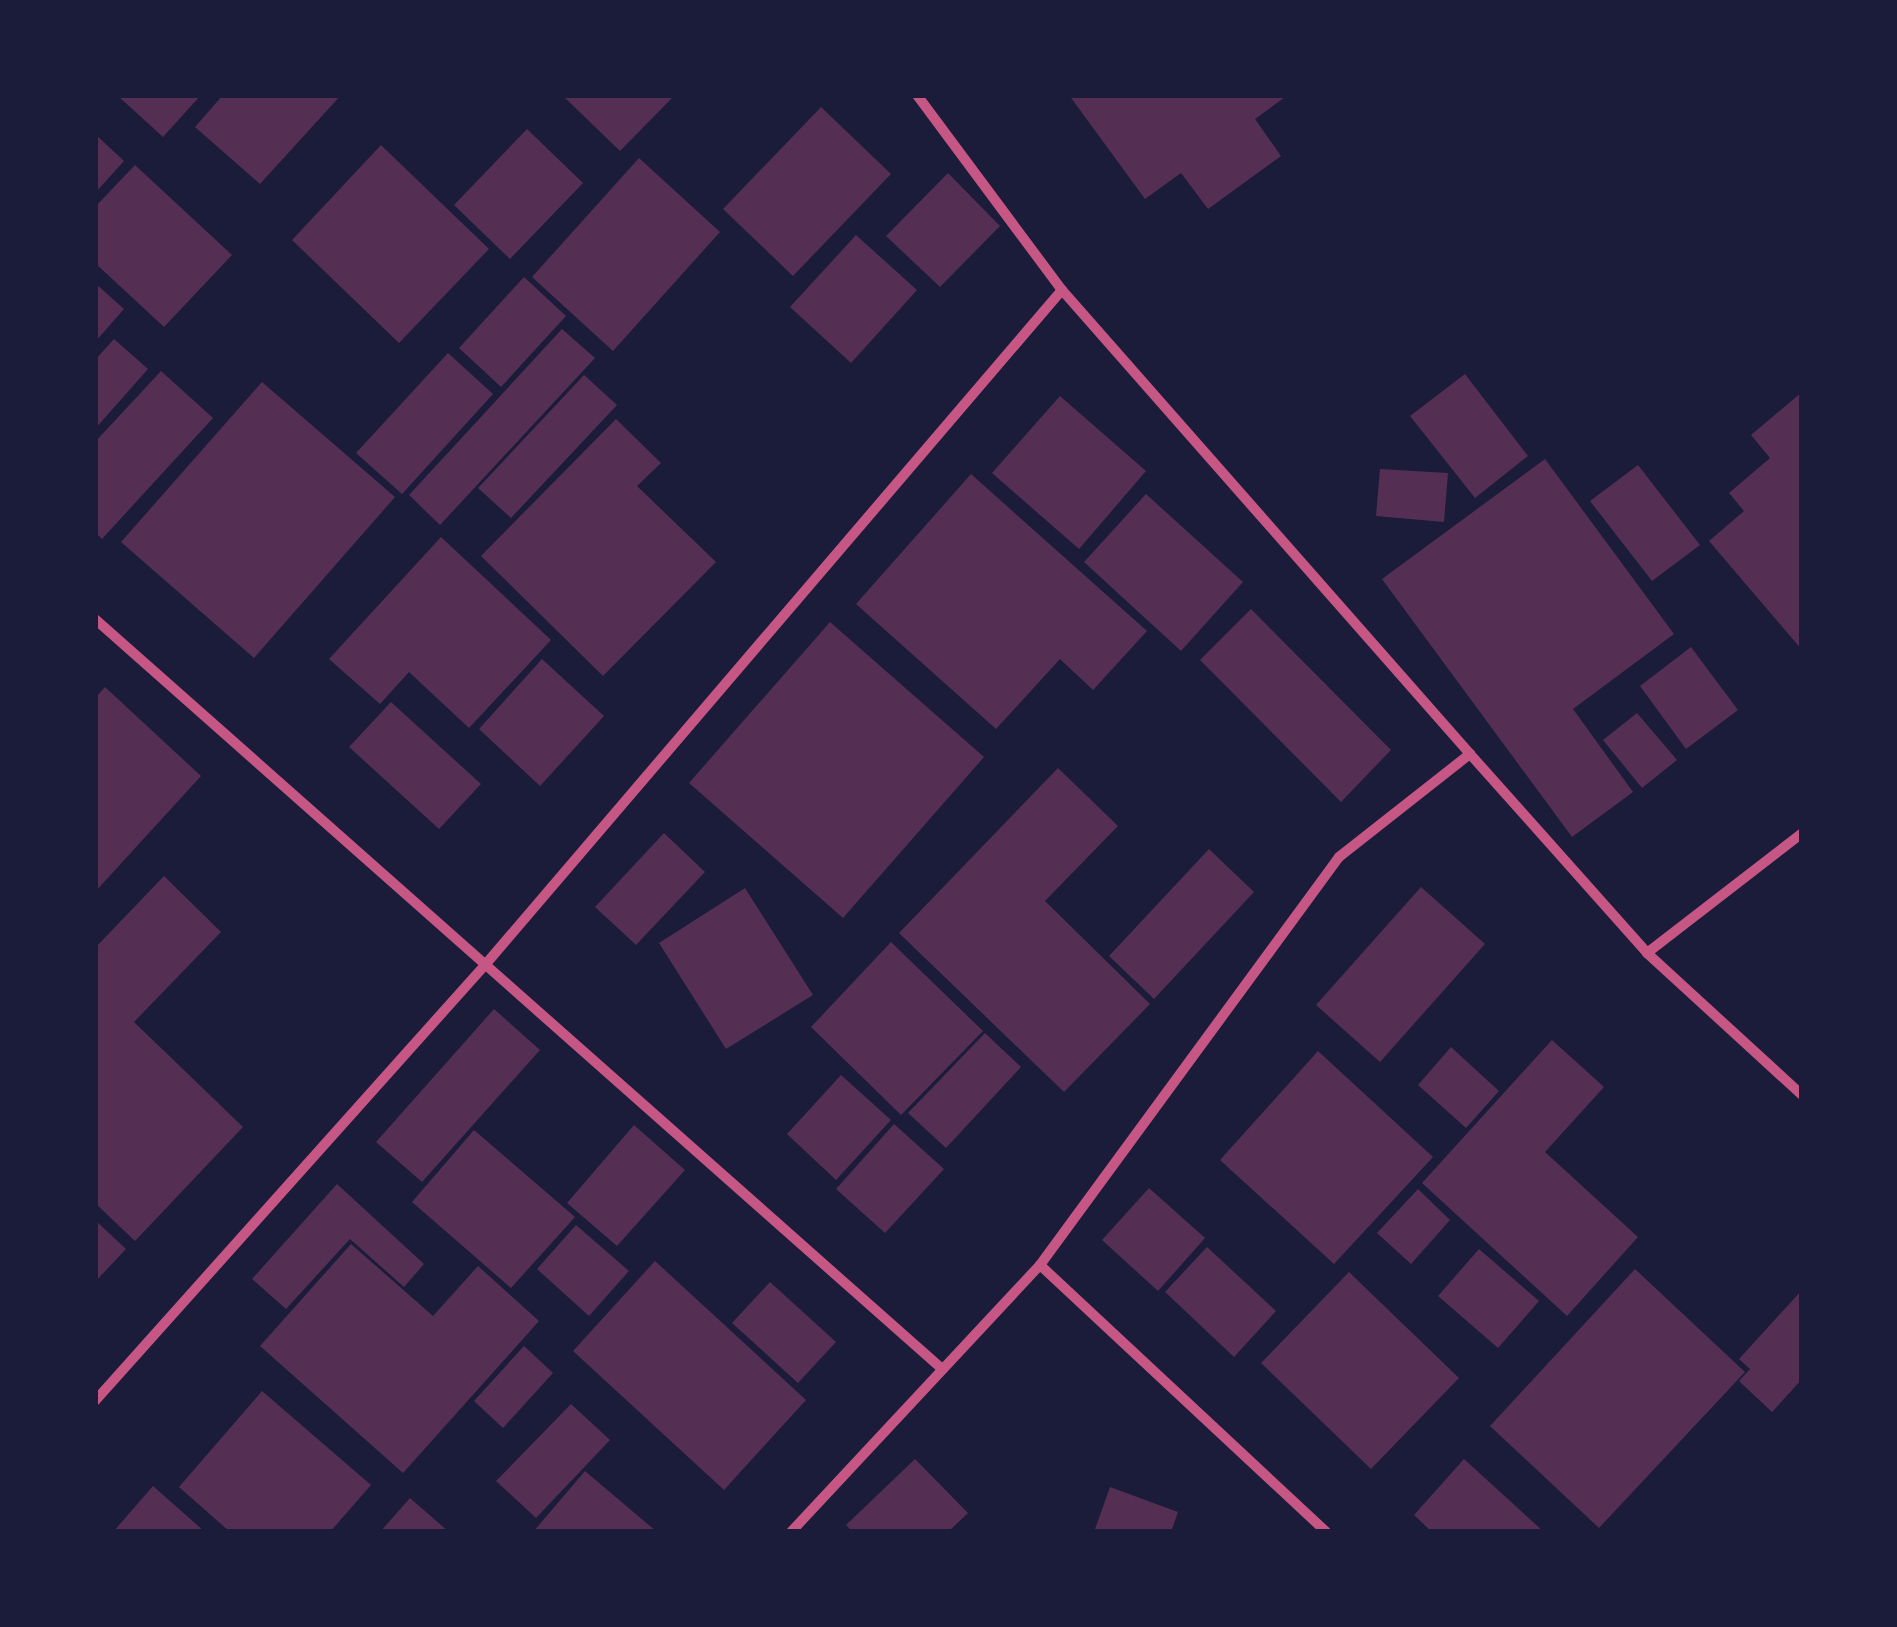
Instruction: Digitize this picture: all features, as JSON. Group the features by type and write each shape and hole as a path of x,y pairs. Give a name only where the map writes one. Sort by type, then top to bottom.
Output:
{"street":[{"path":"916,95 1062,290 1470,754 1647,953 1802,1094"},
{"path":"95,1401 485,965 1062,290"},
{"path":"95,619 941,1368"},
{"path":"791,1532 1040,1265 1339,856 1470,754"},
{"path":"1647,953 1802,833"},
{"path":"1040,1265 1326,1532"}],"building":[{"path":"117,95 201,95 163,137"},
{"path":"223,95 341,95 260,184 195,127"},
{"path":"562,95 675,95 620,151"},
{"path":"1069,95 1288,95 1255,119 1281,156 1208,209 1181,173 1145,199"},
{"path":"821,107 891,174 793,276 723,209"},
{"path":"527,129 583,183 510,259 454,205"},
{"path":"95,134 124,161 95,193"},
{"path":"381,145 489,249 399,343 292,240"},
{"path":"639,158 720,232 613,351 532,277"},
{"path":"135,165 232,255 164,327 95,263 95,207"},
{"path":"948,173 1000,226 940,287 886,236"},
{"path":"856,235 917,290 851,363 790,307"},
{"path":"524,277 566,316 501,387 459,348"},
{"path":"95,283 124,309 95,342"},
{"path":"562,329 595,358 440,525 409,495"},
{"path":"114,339 148,369 95,429 95,360"},
{"path":"448,353 493,394 402,494 356,453"},
{"path":"161,371 213,418 102,539 95,532 95,442"},
{"path":"1465,374 1528,456 1475,498 1410,416"},
{"path":"584,375 617,405 511,518 478,488"},
{"path":"262,382 395,497 254,658 121,542"},
{"path":"1802,392 1802,650 1709,541 1744,511 1729,493 1770,458 1751,435"},
{"path":"1060,396 1146,471 1079,549 992,473"},
{"path":"616,419 661,463 637,486 716,562 603,676 481,556"},
{"path":"1545,459 1674,634 1573,709 1633,792 1572,837 1382,579"},
{"path":"1638,465 1700,545 1652,581 1590,501"},
{"path":"1380,469 1448,473 1444,522 1376,516"},
{"path":"971,474 1147,631 1093,690 1060,659 996,729 856,604"},
{"path":"1146,494 1243,582 1181,651 1084,562"},
{"path":"441,537 551,640 469,728 409,672 380,704 329,659"},
{"path":"1251,609 1391,750 1341,802 1200,660"},
{"path":"830,622 984,757 843,918 689,783"},
{"path":"1691,647 1738,710 1686,749 1640,686"},
{"path":"542,659 604,716 540,786 479,729"},
{"path":"105,687 201,776 95,892 95,698"},
{"path":"391,702 481,784 439,829 349,747"},
{"path":"1637,713 1677,760 1642,788 1603,740"},
{"path":"1058,768 1118,826 1045,901 1150,1004 1064,1092 899,933"},
{"path":"664,833 705,872 636,945 595,907"},
{"path":"1209,849 1254,892 1154,999 1109,956"},
{"path":"164,876 221,932 134,1022 243,1127 135,1241 95,1203 95,948"},
{"path":"1421,887 1485,944 1380,1062 1316,1005"},
{"path":"745,888 813,995 726,1049 659,943"},
{"path":"891,942 983,1031 901,1115 811,1027"},
{"path":"494,1009 540,1050 422,1182 376,1142"},
{"path":"985,1033 1021,1067 946,1148 908,1113"},
{"path":"1552,1040 1604,1087 1545,1152 1638,1237 1567,1316 1422,1183"},
{"path":"1451,1047 1499,1091 1466,1128 1418,1085"},
{"path":"1318,1051 1433,1157 1334,1264 1220,1160"},
{"path":"841,1075 891,1120 836,1180 787,1134"},
{"path":"894,1124 944,1169 885,1233 836,1189"},
{"path":"634,1125 685,1170 617,1246 567,1203"},
{"path":"474,1130 575,1217 511,1288 412,1202"},
{"path":"337,1184 424,1264 404,1287 350,1239 286,1309 252,1279"},
{"path":"1149,1188 1205,1238 1158,1291 1102,1240"},
{"path":"1418,1189 1450,1220 1411,1264 1377,1233"},
{"path":"95,1220 126,1249 95,1282"},
{"path":"576,1225 629,1271 589,1316 537,1269"},
{"path":"351,1244 433,1316 478,1266 539,1321 403,1473 260,1346"},
{"path":"1207,1247 1276,1311 1234,1357 1165,1292"},
{"path":"1479,1249 1539,1301 1498,1348 1438,1296"},
{"path":"655,1261 806,1400 724,1490 573,1351"},
{"path":"1635,1269 1745,1372 1599,1528 1490,1426"},
{"path":"1349,1272 1459,1378 1371,1469 1261,1363"},
{"path":"770,1282 836,1342 798,1383 732,1323"},
{"path":"1802,1290 1802,1379 1772,1412 1739,1381 1750,1369 1739,1359"},
{"path":"524,1346 553,1373 503,1428 474,1401"},
{"path":"262,1391 371,1485 330,1532 230,1532 179,1487"},
{"path":"571,1404 610,1440 536,1518 496,1481"},
{"path":"915,1459 968,1513 948,1532 853,1532 846,1525"},
{"path":"1464,1459 1544,1532 1432,1532 1414,1515"},
{"path":"585,1471 657,1532 533,1532"},
{"path":"153,1486 205,1532 113,1532"},
{"path":"1110,1487 1178,1512 1171,1532 1094,1532"},
{"path":"410,1498 449,1532 380,1532"}]}
